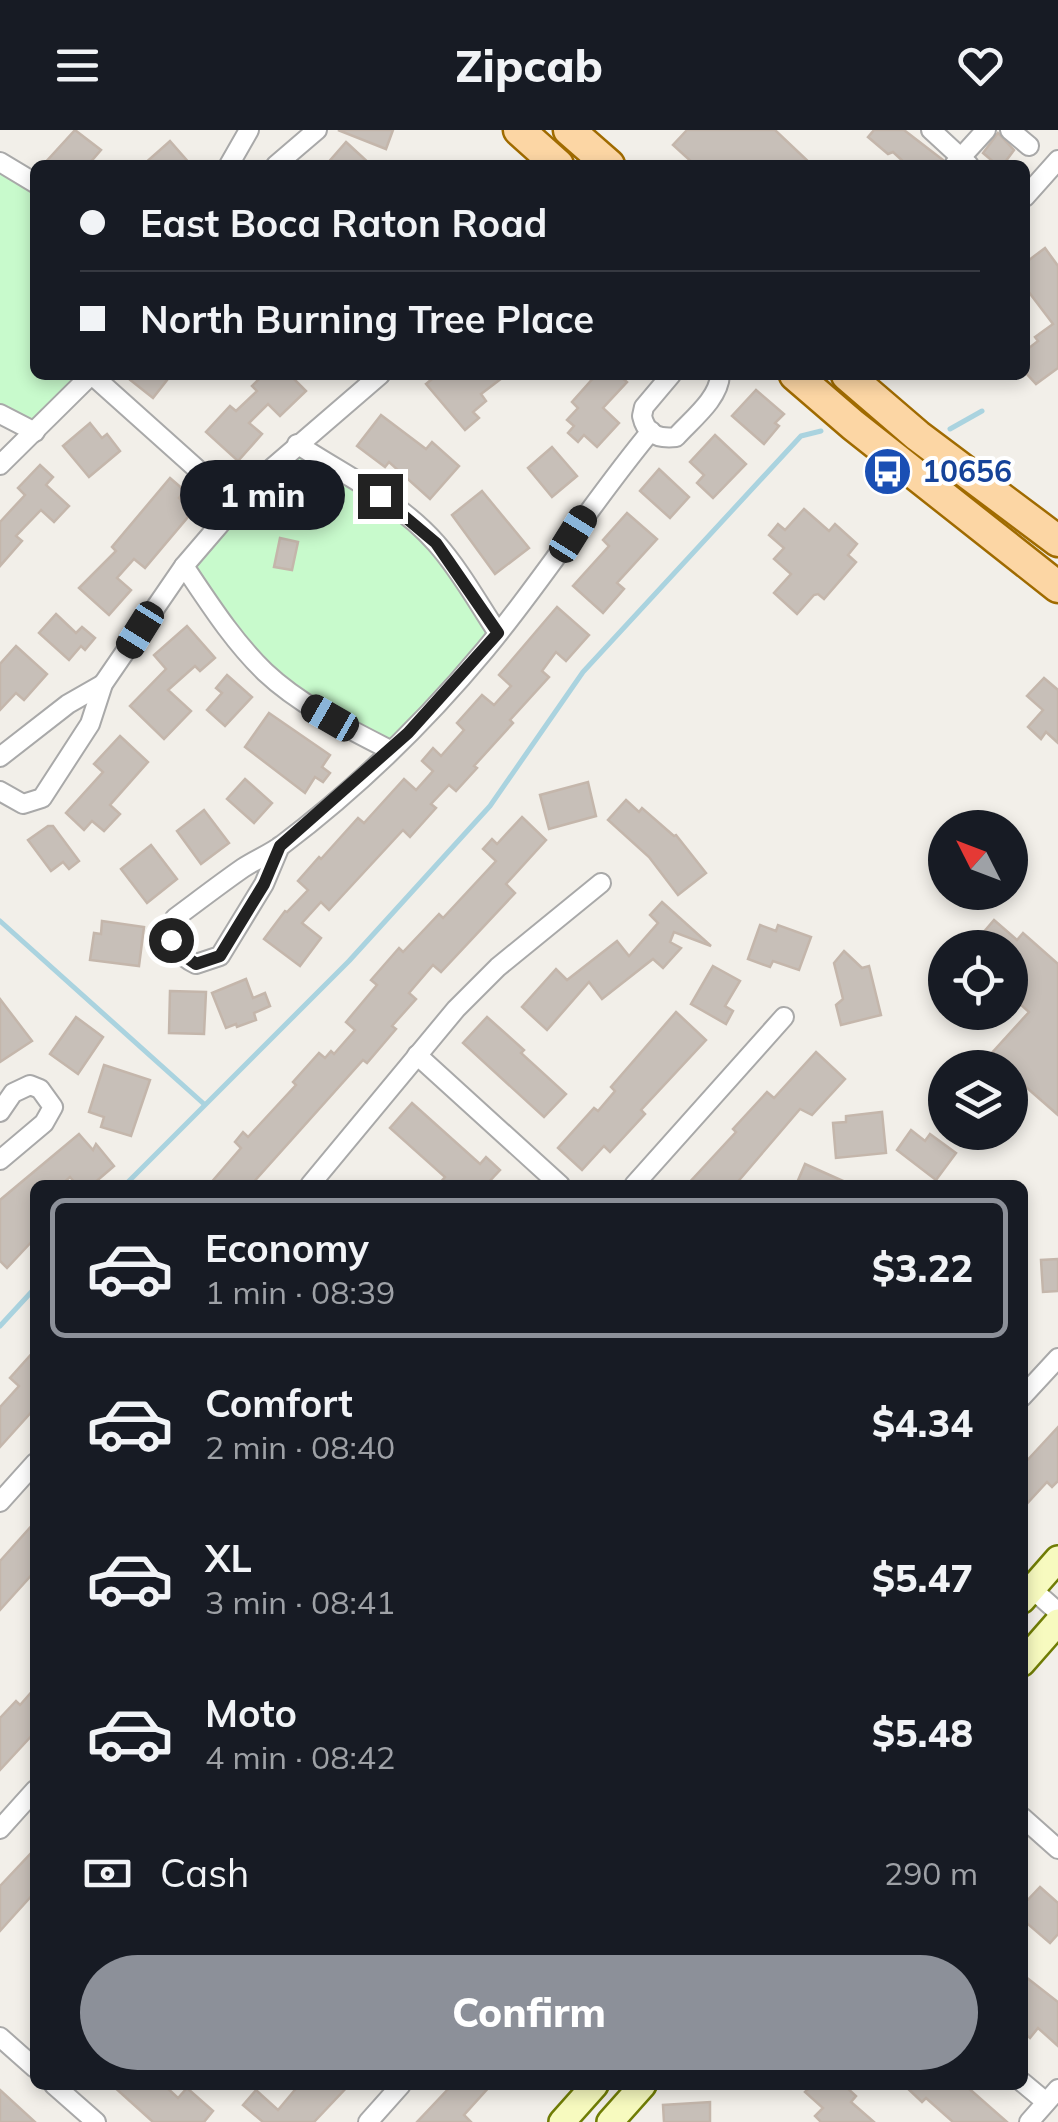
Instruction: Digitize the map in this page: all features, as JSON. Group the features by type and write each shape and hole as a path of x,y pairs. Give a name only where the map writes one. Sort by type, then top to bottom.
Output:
{"main road":[{"path":"518,130 552,160"},
{"path":"569,130 603,160"},
{"path":"801,380 1058,586"},
{"path":"859,380 933,448 1058,541"},
{"path":"1028,1588 1058,1558"},
{"path":"1028,1655 1058,1622"},
{"path":"562,2122 591,2090"},
{"path":"610,2122 639,2090"}],"street":[{"path":"231,160 249,130"},
{"path":"282,160 317,130"},
{"path":"931,130 959,160"},
{"path":"963,160 986,130"},
{"path":"1010,130 1029,146"},
{"path":"1030,191 1058,160"},
{"path":"0,162 30,180"},
{"path":"0,464 87,380"},
{"path":"98,380 236,504"},
{"path":"0,791 23,804 42,798 90,724 104,684 184,566 236,504 297,444 374,380"},
{"path":"667,380 644,406 644,424 663,438 676,437 714,395 720,380"},
{"path":"837,411 856,380"},
{"path":"0,414 35,432"},
{"path":"280,846 264,884 220,956 196,964 188,960 171,940 175,918 280,846 390,750 528,599 595,500 651,432"},
{"path":"297,444 380,496 422,529 449,558 498,633"},
{"path":"184,566 220,619 274,680 297,698 390,750"},
{"path":"0,756 68,704 104,684"},
{"path":"314,1180 417,1055 498,967 601,884"},
{"path":"638,1180 784,1017"},
{"path":"417,1055 554,1180"},
{"path":"0,1112 13,1094 30,1085 40,1089 53,1107 44,1124 0,1160"},
{"path":"1028,1391 1058,1358"},
{"path":"0,1502 30,1469"},
{"path":"1028,1591 1058,1612"},
{"path":"0,1829 30,1796"},
{"path":"1028,1823 1058,1849"},
{"path":"0,2037 30,2064"},
{"path":"1028,2085 1052,2095 1028,2122"},
{"path":"62,2090 96,2122"},
{"path":"368,2122 397,2090"}],"green space":[{"path":"0,162 30,180 30,380 86,380 35,432 0,414"},
{"path":"297,444 408,516 498,633 390,750 297,698 184,566"}],"building":[{"path":"75,130 101,150 92,160 48,160"},
{"path":"338,130 393,130 386,149"},
{"path":"687,130 775,130 807,160 690,160 673,145"},
{"path":"874,130 904,130 943,160 902,160 868,137"},
{"path":"998,133 1014,150 1007,160 991,160 983,153"},
{"path":"170,141 187,160 149,160"},
{"path":"346,142 366,160 330,160"},
{"path":"1045,248 1058,266 1058,368 1036,384 1030,377 1030,347 1038,341 1035,337 1053,324 1030,294 1030,259"},
{"path":"130,380 167,380 153,398"},
{"path":"258,380 295,380 306,391 280,416 268,404 249,423 262,434 238,461 206,432 230,406 236,411 257,391 252,386"},
{"path":"431,380 499,380 481,394 486,401 473,412 479,418 465,430 426,384"},
{"path":"592,380 627,382 603,408 619,423 597,447 584,435 578,442 568,433 574,426 567,420 578,408 572,402"},
{"path":"756,390 784,414 764,444 732,416"},
{"path":"381,415 426,449 432,442 459,466 430,499 389,462 385,467 357,446"},
{"path":"90,423 102,438 107,434 120,451 89,477 63,446"},
{"path":"715,435 746,464 713,498 697,483 704,475 690,462"},
{"path":"552,447 577,476 552,497 528,468"},
{"path":"40,465 53,477 46,485 69,506 54,522 41,510 16,536 22,541 0,566 0,522 25,495 18,488"},
{"path":"659,469 689,497 670,518 640,491"},
{"path":"170,478 185,491 179,498 193,511 145,568 134,559 117,578 131,590 109,615 79,588 116,551 112,547"},
{"path":"482,491 529,548 495,574 452,515"},
{"path":"804,509 829,531 835,524 857,544 848,555 856,562 824,599 814,595 797,614 774,593 791,574 774,559 784,548 769,535 778,524 785,530"},
{"path":"627,513 657,539 617,583 624,589 603,613 573,586 609,546 603,540"},
{"path":"280,538 298,542 292,570 274,567"},
{"path":"557,607 589,635 566,661 556,652 542,671 549,677 510,720 513,723 474,766 477,768 456,791 449,785 431,804 436,808 410,837 403,830 329,910 321,902 302,923 321,938 300,966 264,939 285,911 308,890 298,881 319,857 358,818 364,823 404,779 416,790 433,771 422,761 433,748 441,756 464,730 457,723 482,695 494,705 511,686 499,675"},
{"path":"56,614 76,633 82,627 95,638 69,660 39,633"},
{"path":"187,626 215,658 200,671 195,666 168,690 191,711 164,739 130,706 166,669 154,655"},
{"path":"16,646 47,674 24,700 16,693 0,710 0,664"},
{"path":"227,675 252,697 225,726 207,710 222,693 216,688"},
{"path":"1044,678 1058,690 1058,743 1046,732 1041,739 1028,727 1043,710 1027,696"},
{"path":"269,713 330,755 322,767 330,773 323,782 315,777 305,793 245,747"},
{"path":"120,736 148,762 110,805 120,814 104,831 92,821 84,830 66,813 103,772 94,764"},
{"path":"245,779 272,803 254,823 227,799"},
{"path":"588,782 596,816 549,829 540,795"},
{"path":"626,800 676,835 706,873 678,895 649,857 608,820"},
{"path":"204,810 229,843 201,864 177,831"},
{"path":"522,817 546,840 506,884 515,893 441,972 433,965 409,993 416,999 392,1026 396,1029 367,1063 363,1060 255,1180 213,1180 241,1148 235,1142 243,1132 248,1137 296,1085 293,1082 319,1053 325,1058 331,1051 334,1054 355,1030 346,1022 377,985 371,980 399,948 403,952 439,914 443,918 496,861 483,849 492,839 497,844"},
{"path":"53,826 79,861 69,869 63,862 51,871 28,840"},
{"path":"151,845 177,879 147,903 121,869"},
{"path":"662,902 711,946 674,932 670,942 681,948 663,968 653,959 602,999 589,982 547,1030 522,1007 556,969 567,980 617,941 629,956 658,923 650,915"},
{"path":"994,920 1006,930 985,930"},
{"path":"102,921 144,927 139,966 90,960 94,933 101,934"},
{"path":"760,925 776,931 778,925 811,937 799,970 773,961 770,967 748,959"},
{"path":"1028,937 1058,964 1058,1115 1028,1089 1028,1050 995,1050 1013,1030 1028,1030"},
{"path":"844,951 862,968 869,966 881,1015 841,1025 836,1005 843,999 834,963"},
{"path":"713,966 740,981 725,1006 733,1011 726,1024 691,1004"},
{"path":"246,979 253,998 265,993 270,1006 254,1013 256,1020 226,1028 212,993"},
{"path":"170,991 206,992 204,1034 169,1033"},
{"path":"0,999 32,1041 0,1062"},
{"path":"676,1012 706,1040 641,1110 645,1114 610,1152 604,1146 582,1170 558,1148 594,1108 598,1111 615,1091 611,1087"},
{"path":"76,1017 103,1037 78,1074 50,1054"},
{"path":"487,1017 566,1094 544,1117 463,1043"},
{"path":"816,1052 845,1079 812,1115 800,1109 739,1180 692,1180 767,1092 774,1098"},
{"path":"104,1065 150,1080 131,1136 101,1127 104,1117 89,1112"},
{"path":"412,1103 480,1164 486,1157 500,1170 491,1180 442,1180 445,1177 390,1128"},
{"path":"882,1112 886,1153 836,1158 833,1123 846,1122 846,1116"},
{"path":"911,1130 925,1141 928,1137 928,1150 956,1153 936,1180 897,1150"},
{"path":"79,1134 93,1150 96,1144 114,1166 98,1180 30,1180 30,1243 7,1268 0,1261 0,1200"},
{"path":"805,1164 841,1180 798,1180"},
{"path":"1058,1259 1058,1291 1043,1292 1041,1260"},
{"path":"30,1356 30,1414 0,1447 0,1407 19,1386 10,1378"},
{"path":"1058,1427 1058,1481 1052,1487 1047,1482 1028,1503 1028,1460"},
{"path":"30,1528 30,1577 0,1610 0,1561"},
{"path":"30,1694 30,1737 0,1770 0,1718 16,1701 20,1705"},
{"path":"30,1854 30,1898 0,1931 0,1886"},
{"path":"1040,1887 1058,1903 1058,1934 1050,1943 1028,1924 1028,1900"},
{"path":"1028,1979 1058,2002 1058,2046 1038,2028 1030,2038"},
{"path":"0,2090 35,2122 0,2122"},
{"path":"118,2090 169,2090 178,2098 189,2090 213,2111 204,2122 153,2122"},
{"path":"256,2090 278,2110 295,2090 344,2090 314,2122 263,2122 243,2105"},
{"path":"447,2090 486,2090 464,2115 471,2122 417,2122"},
{"path":"849,2090 856,2096 851,2102 874,2122 821,2122 815,2116 823,2108 805,2092"},
{"path":"909,2090 971,2090 1007,2122 953,2122 926,2098 922,2102"},
{"path":"710,2102 710,2122 664,2122 663,2105"}],"waterway":[{"path":"950,429 982,411"},
{"path":"130,1180 349,961 490,806 583,672 801,436 821,431"},
{"path":"0,921 204,1104"},
{"path":"0,1326 30,1293"}],"place":[{"name":"10656","path":"887,472"}],"route":[{"path":"171,940 176,950 196,964 220,956 264,884 280,846 408,733 498,633 449,558 408,516 380,496"}]}
